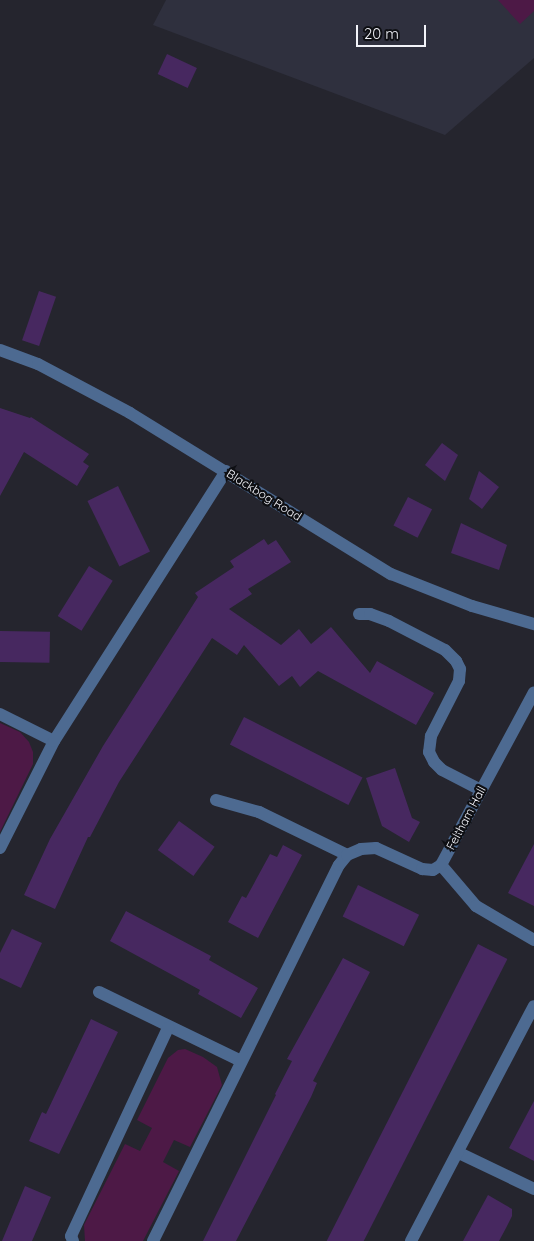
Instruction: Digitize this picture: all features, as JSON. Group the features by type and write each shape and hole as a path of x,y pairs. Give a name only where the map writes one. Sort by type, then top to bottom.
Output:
{"street":[{"name":"Blackbog Road","path":"0,350 38,364 130,413 391,574 472,606 534,624"},
{"path":"0,848 54,741 226,471"},
{"path":"359,614 370,614 389,621 445,650 456,661 460,669 459,682 431,736 429,752 434,762 442,770 481,790"},
{"name":"Feltham Hall","path":"534,692 441,865 476,906 534,940"},
{"path":"0,714 54,741"},
{"path":"216,800 259,812 347,855"},
{"path":"153,1241 339,865 347,855 361,849 376,848 422,870 433,870 441,865"},
{"path":"99,992 168,1028 241,1061"},
{"path":"411,1241 459,1153 534,1006"},
{"path":"73,1241 71,1236 168,1028"},
{"path":"459,1153 534,1189"}],"shaded area":[{"path":"166,0 534,0 534,58 445,135 153,25"},
{"path":"498,0 534,0 534,11 520,24"},
{"path":"0,723 20,732 29,742 33,752 33,764 0,832"},
{"path":"185,1049 203,1057 217,1067 222,1085 190,1147 174,1140 163,1162 179,1171 143,1241 85,1241 84,1225 125,1144 140,1151 152,1128 137,1120 168,1058 178,1050"}],"building":[{"path":"167,54 197,68 188,88 158,74"},
{"path":"39,291 56,297 39,346 22,340"},
{"path":"0,408 31,417 89,454 83,462 89,466 77,486 24,452 0,496"},
{"path":"442,443 458,455 445,481 425,465"},
{"path":"479,471 499,487 482,509 469,499"},
{"path":"118,486 150,552 119,567 87,501"},
{"path":"408,497 432,509 418,538 393,526"},
{"path":"461,523 507,545 499,570 451,553"},
{"path":"264,539 268,545 276,540 291,562 248,589 252,594 229,609 281,645 299,629 311,644 331,627 370,673 377,661 434,693 416,725 318,671 300,687 292,676 279,686 244,645 237,655 212,638 119,782 90,837 88,837 55,909 24,895 50,839 103,746 198,597 195,593 234,567 230,561"},
{"path":"89,566 113,581 81,631 58,616"},
{"path":"0,631 50,632 49,663 0,662"},
{"path":"244,717 363,777 348,805 230,745"},
{"path":"395,768 412,818 420,822 409,842 382,826 366,778"},
{"path":"179,821 215,847 193,876 158,850"},
{"path":"534,844 534,906 508,893"},
{"path":"283,845 302,855 258,938 228,922 242,896 246,898 270,854 277,857"},
{"path":"358,885 419,915 404,946 343,916"},
{"path":"126,911 211,956 209,960 258,988 241,1018 198,994 200,990 110,941"},
{"path":"12,929 42,943 21,988 0,978 0,953"},
{"path":"478,944 507,959 364,1241 327,1241"},
{"path":"343,958 370,972 313,1081 317,1083 311,1097 236,1241 203,1241 292,1061 287,1059"},
{"path":"91,1019 118,1032 59,1154 29,1141 42,1112 46,1114"},
{"path":"534,1101 534,1161 509,1148"},
{"path":"25,1186 51,1197 32,1241 2,1241"},
{"path":"488,1195 512,1209 512,1216 499,1241 463,1241"}]}
